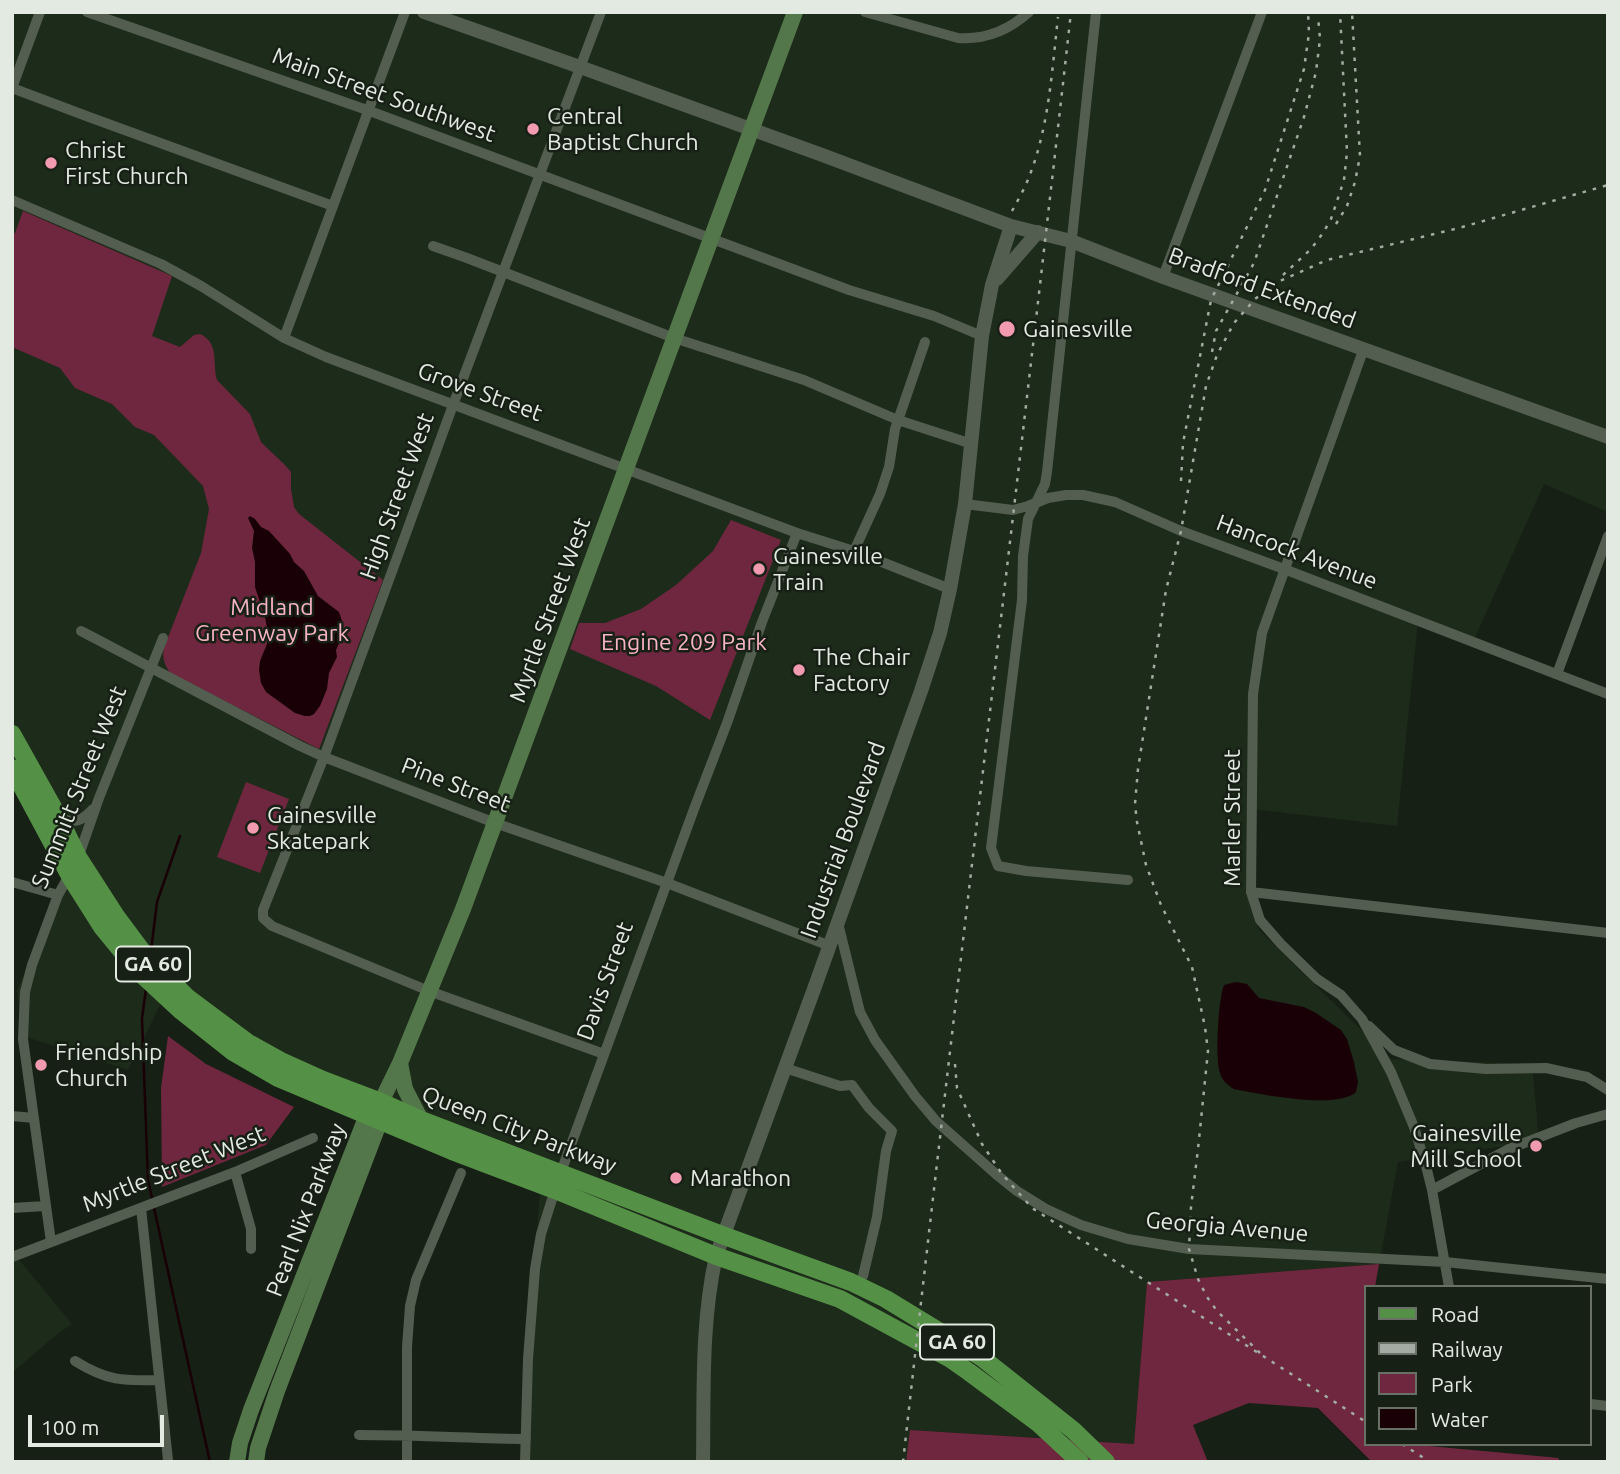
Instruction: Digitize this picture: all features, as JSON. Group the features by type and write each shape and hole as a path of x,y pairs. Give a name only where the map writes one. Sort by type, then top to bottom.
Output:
{"main road":[{"name":"Myrtle Street West","path":"381,1102 400,1063 463,909 795,12"},
{"name":"Queen City Parkway","path":"12,734 78,857 145,955 188,998 247,1042 323,1080 421,1120 722,1235 844,1278 886,1299 981,1357 1073,1430 1106,1462"},
{"name":"Queen City Parkway","path":"12,768 69,875 102,927 139,972 180,1010 233,1052 278,1078 452,1151 716,1256 825,1294 874,1317 949,1358 1038,1423 1080,1462"},
{"path":"400,1063 405,1089 421,1120"},
{"name":"Pearl Nix Parkway","path":"237,1462 251,1410 381,1102"},
{"name":"Pearl Nix Parkway","path":"256,1462 277,1391 373,1118"},
{"name":"Davis Street","path":"555,1190 561,1172"}],"street":[{"path":"40,12 12,88 333,206"},
{"name":"Main Street Southwest","path":"87,12 367,110 849,290 934,316 982,336"},
{"path":"284,338 405,12"},
{"name":"Bradford Extended","path":"425,12 1011,226 1071,241 1608,437"},
{"name":"High Street West","path":"429,992 272,926 263,918 263,910 324,757 601,12"},
{"path":"865,12 958,38 970,38 997,33 1016,24 1029,12"},
{"path":"1096,12 1045,484 1028,519 1023,556 1022,600 991,848 998,866 1128,880"},
{"path":"1163,276 1262,12"},
{"name":"Grove Street","path":"12,200 162,264 284,338 326,357 797,533 854,551 950,589"},
{"name":"Industrial Boulevard","path":"702,1462 708,1290 716,1256 830,946 940,633 965,504 982,336 992,285 1011,226"},
{"path":"992,285 1038,232"},
{"path":"433,246 674,338 804,380 898,420 972,444"},
{"path":"854,551 880,494 889,467 898,420 925,342"},
{"name":"Marler Street","path":"1364,348 1262,632 1253,694 1251,892 1260,919 1280,944 1317,979 1341,995 1362,1019 1391,1072 1414,1127 1432,1190 1449,1285"},
{"name":"Hancock Avenue","path":"965,504 1013,510 1066,495 1083,495 1115,502 1181,531 1608,694"},
{"name":"Davis Street","path":"561,1172 797,533"},
{"path":"1557,674 1608,536"},
{"name":"Pine Street","path":"81,631 324,757 830,946"},
{"name":"Summitt Street West","path":"51,1242 23,1039 25,992 58,895 78,857 163,638"},
{"path":"60,820 83,819 97,804"},
{"path":"12,883 58,895"},
{"path":"1251,892 1608,933"},
{"name":"Georgia Avenue","path":"838,922 860,1012 875,1040 915,1097 936,1121 997,1175 1046,1209 1081,1225 1128,1239 1189,1249 1445,1262 1608,1279"},
{"path":"12,987 25,992"},
{"path":"429,992 604,1054"},
{"path":"1362,1019 1394,1050 1430,1064 1486,1069 1546,1068 1587,1077 1608,1090"},
{"path":"785,1068 840,1086 852,1085 869,1108 892,1131 886,1151 877,1217 863,1276"},
{"path":"1432,1190 1509,1149 1576,1123 1608,1114"},
{"path":"12,1116 34,1118"},
{"name":"Myrtle Street West","path":"12,1257 236,1172 313,1138"},
{"path":"236,1172 251,1229 251,1249"},
{"path":"407,1462 407,1347 413,1293 461,1173"},
{"name":"Davis Street","path":"525,1462 528,1359 535,1269 541,1234 555,1190"},
{"path":"12,1208 45,1206"},
{"path":"141,1208 168,1460"},
{"path":"75,1361 94,1373 125,1381 159,1380"},
{"path":"359,1435 526,1439"}],"shaded area":[{"path":"12,12 1608,12 1608,512 1544,484 1473,642 1418,621 1397,826 1252,809 1246,889 1259,930 1391,1059 1532,1064 1539,1141 1398,1162 1379,1264 1147,1282 1134,1444 911,1430 906,1462 522,1462 541,1174 489,1158 330,1093 166,993 128,1070 23,1036 17,990 69,875 12,760"},
{"path":"12,1251 72,1324 12,1373"}],"green space":[{"name":"Midland Greenway Park","path":"23,211 172,276 152,336 180,347 194,335 200,334 206,338 213,348 217,380 250,414 261,442 291,472 294,507 299,514 383,580 319,749 168,670 163,652 201,553 209,509 203,486 154,435 135,427 112,404 75,388 60,368 12,347 12,235"},
{"name":"Engine 209 Park","path":"731,520 781,540 710,720 656,686 570,649 579,623 605,623 641,609 676,585 713,551"},
{"name":"Gainesville Skatepark","path":"246,782 289,799 260,873 217,857"},
{"path":"168,1036 206,1064 294,1107 266,1145 162,1187 161,1088"},
{"path":"1379,1264 1375,1285 1364,1285 1364,1446 1429,1446 1559,1458 1558,1462 1372,1462 1318,1408 1249,1403 1193,1425 1208,1462 906,1462 910,1430 1134,1444 1147,1282"}],"water":[{"path":"250,516 269,531 290,554 304,571 318,596 339,612 342,621 341,639 336,650 337,657 329,673 327,689 320,706 310,716 295,713 266,692 261,683 260,661 268,633 255,587 252,548 254,531 248,518"},
{"path":"1236,982 1247,984 1259,998 1304,1007 1341,1030 1347,1039 1354,1062 1358,1082 1356,1092 1332,1100 1315,1100 1234,1089 1227,1084 1218,1066 1219,1016 1224,985"}],"waterway":[{"path":"151,951 157,902 180,836"},
{"path":"146,989 142,1018 148,1181 153,1202"},
{"path":"154,1208 210,1462"}],"railway":[{"path":"903,1462 1071,12"},
{"path":"1181,481 1183,443 1211,300 1265,190 1304,69 1309,33 1308,12"},
{"path":"1283,275 1311,249 1323,233 1331,219 1344,180 1347,152 1340,12"},
{"path":"1336,224 1347,206 1360,156 1352,12"},
{"path":"1212,352 1216,331 1254,263 1304,117 1316,72 1320,39 1318,16"},
{"path":"1012,211 1027,181 1041,138 1049,98 1058,17"},
{"path":"1260,1353 1217,1311 1207,1297 1198,1279 1189,1249 1208,1051 1192,967 1161,905 1146,865 1135,804 1166,590 1181,531 1206,386 1217,355 1234,323 1255,299 1280,281 1327,260 1459,228 1608,185"},
{"path":"955,1064 957,1088 982,1144 1002,1174 1032,1208 1364,1421"},
{"path":"1405,1446 1430,1462"}],"place":[{"name":"Central Baptist Church","path":"533,129"},
{"name":"Christ First Church","path":"51,163"},
{"name":"Gainesville","path":"1007,329"},
{"name":"Gainesville Train","path":"759,569"},
{"name":"The Chair Factory","path":"799,670"},
{"name":"Gainesville Skatepark","path":"253,828"},
{"name":"Friendship Church","path":"41,1065"},
{"name":"Gainesville Mill School","path":"1536,1146"},
{"name":"Marathon","path":"676,1178"}]}
